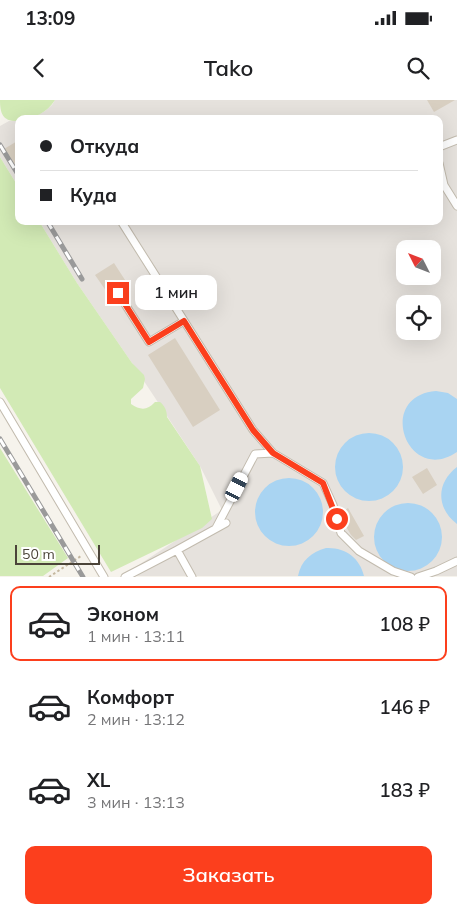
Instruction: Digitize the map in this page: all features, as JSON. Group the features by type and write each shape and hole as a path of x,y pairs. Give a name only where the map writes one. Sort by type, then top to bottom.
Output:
{"lane":[{"path":"443,146 457,140"},
{"path":"443,181 457,206"},
{"path":"124,225 253,430 273,453 323,483 341,532 359,551 393,571 411,576"},
{"path":"118,293 149,342 184,321"},
{"path":"0,402 104,576"},
{"path":"216,528 255,454 273,453"},
{"path":"125,576 226,523"},
{"path":"177,550 192,576"},
{"path":"418,576 436,572 457,560"}],"path":[{"path":"49,576 89,551"}],"shaded area":[{"path":"55,100 457,100 457,576 122,576 222,510 200,466 77,283 41,225 443,225 443,115 38,115 52,105"},
{"path":"9,121 15,121 15,181 0,157 0,126"}],"green space":[{"path":"0,100 55,100 52,105 36,115 15,115 15,121 6,118 1,109"},
{"path":"0,157 15,181 15,225 41,225 77,283 132,363 144,375 143,388 131,399 131,404 143,409 155,402 162,404 167,417 200,466 212,519 202,528 111,572 0,388"},
{"path":"0,448 68,558 43,576 0,576"}],"water":[{"path":"436,391 448,393 457,399 457,452 439,459 424,458 412,449 405,436 403,421 407,407 417,396"},
{"path":"369,433 382,436 393,443 400,454 403,467 400,480 393,491 382,498 369,501 356,498 345,491 338,480 335,467 338,454 345,443 356,436"},
{"path":"457,467 457,524 445,511 441,496 445,480"},
{"path":"289,478 302,481 313,488 320,499 323,512 320,525 313,536 302,543 289,546 276,543 265,536 258,525 255,512 258,499 265,488 276,481"},
{"path":"408,503 421,506 432,513 439,524 442,537 439,550 432,561 421,568 408,571 395,568 384,561 377,550 374,537 377,524 384,513 395,506"},
{"path":"326,548 339,549 351,555 359,564 364,576 298,576 304,562 308,558"}],"building":[{"path":"427,100 455,100 434,112"},
{"path":"15,142 15,167 4,149"},
{"path":"114,263 127,283 115,289 109,295 95,275"},
{"path":"175,338 220,410 193,427 148,355"},
{"path":"427,468 437,485 423,494 412,477"},
{"path":"348,508 364,536 356,540 344,523 341,513"}],"railway":[{"path":"0,145 15,169"},
{"path":"49,225 82,279"},
{"path":"0,439 83,577"}],"route":[{"path":"118,293 149,342 184,321 253,430 273,453 323,483 337,519"}]}
